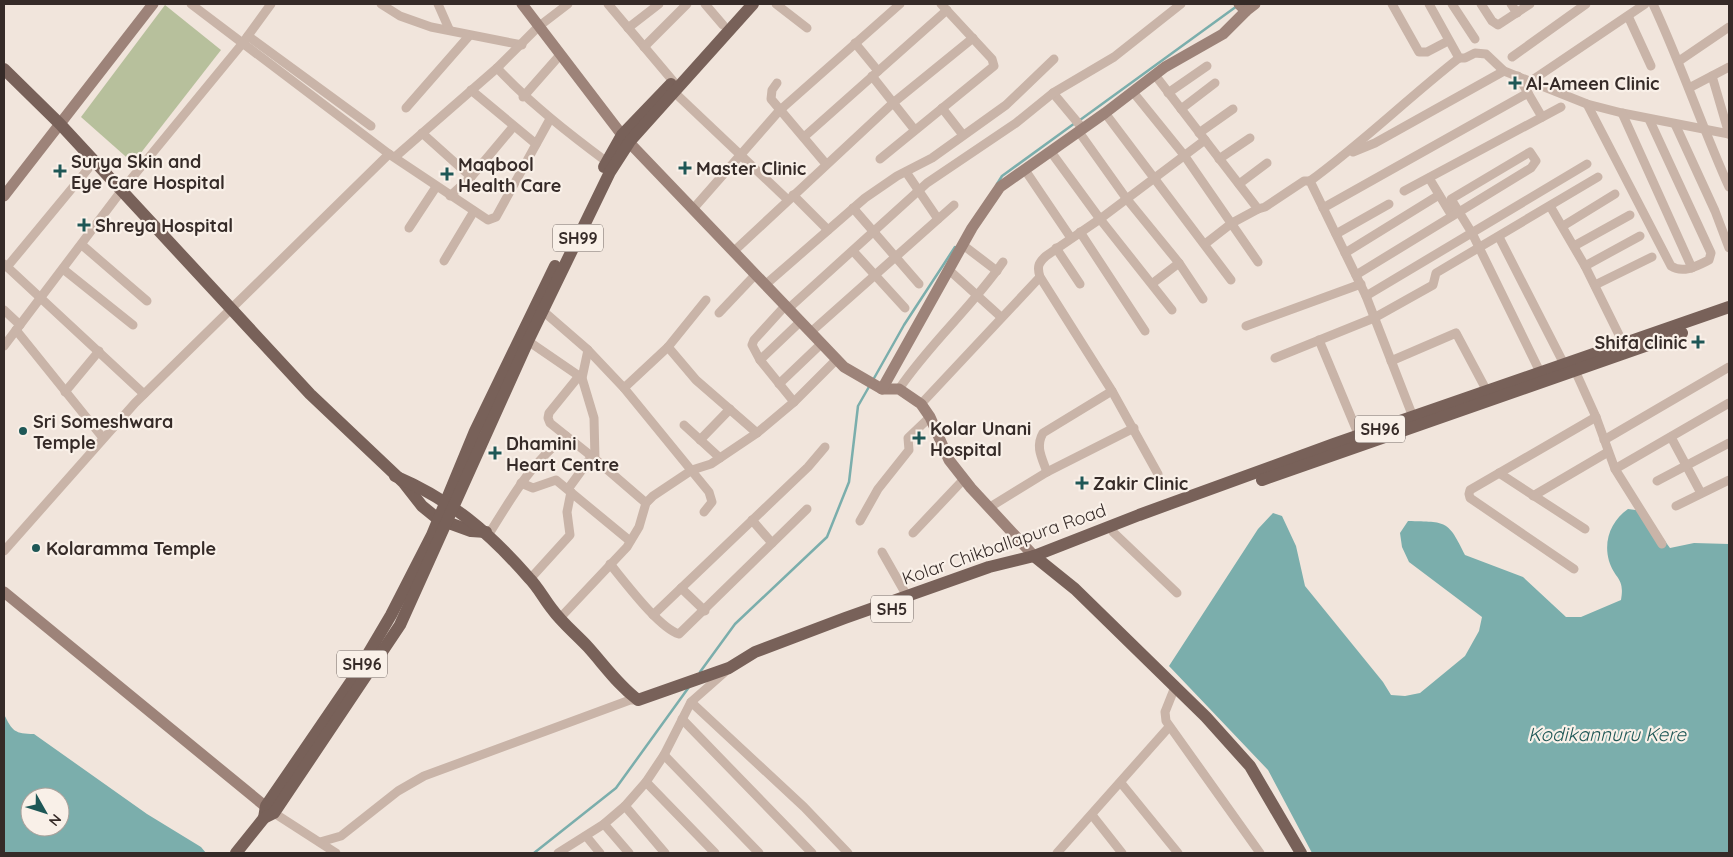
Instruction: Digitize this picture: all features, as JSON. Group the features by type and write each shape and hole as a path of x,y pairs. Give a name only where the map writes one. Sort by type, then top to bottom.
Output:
{"main road":[{"name":"SH99","path":"674,86 743,4"},
{"name":"SH99","path":"449,503 454,480 475,431 607,162 626,138 674,86 753,4"},
{"path":"4,69 60,124 310,394 404,483 427,512 437,535 471,531"},
{"name":"SH99","path":"449,503 626,138"},
{"name":"Kolar Chikballapura Road","path":"745,659 754,652 907,596 989,568 1037,559 1489,396 1623,343 1729,307"},
{"name":"Kolar Chikballapura Road","path":"1037,559 1139,515 1358,436 1413,417 1489,396 1541,374 1729,315"},
{"path":"395,476 449,503 487,533 530,579 560,618 594,654 612,677 638,700"},
{"path":"429,492 445,491 454,480"},
{"name":"SH96","path":"236,853 268,812 400,625 449,503"},
{"path":"422,506 443,521 471,531 487,533"},
{"path":"1037,559 1075,589 1175,687 1250,766 1301,853"},
{"name":"SH5","path":"638,700 725,669 745,659 756,658 1037,559"}],"street":[{"path":"4,196 153,4"},
{"path":"191,4 392,155 436,187 488,220 496,217 550,119"},
{"path":"4,346 122,190 242,44 272,4"},
{"path":"381,4 400,16 423,24 449,29 469,36 522,45"},
{"path":"438,4 449,29"},
{"path":"522,4 626,138 733,252 812,331 844,367 881,388 899,389 921,404 930,417 949,460 1037,559"},
{"path":"4,551 103,438 231,307 392,155 422,133 497,68 538,27 568,4"},
{"path":"608,4 674,86 740,154 828,230"},
{"path":"628,28 659,4"},
{"path":"644,47 686,4"},
{"path":"705,4 723,26"},
{"path":"776,4 807,28"},
{"path":"693,208 779,111 900,4"},
{"path":"794,402 752,348 754,340 787,308 918,192 958,161 1016,123 1053,93 1114,57 1182,4"},
{"path":"1392,4 1419,52 1427,52 1448,41"},
{"path":"1429,4 1459,58"},
{"path":"1452,4 1475,39"},
{"path":"1481,4 1492,22 1498,25 1530,4"},
{"path":"1511,4 1517,13"},
{"path":"1512,57 1586,4"},
{"path":"1531,81 1645,4"},
{"path":"1653,4 1679,61 1703,129 1729,188"},
{"path":"881,388 963,245 1000,187 1051,152 1080,128 1105,113 1155,75 1223,34 1246,6"},
{"path":"804,137 944,7 992,59 994,66 914,129 880,160"},
{"path":"1628,16 1651,66"},
{"path":"1679,61 1729,27"},
{"path":"248,36 371,126"},
{"path":"406,108 469,36"},
{"path":"733,252 893,103 973,38"},
{"path":"855,43 893,103 914,129"},
{"path":"1205,244 1232,223 1265,207 1304,182 1310,181 1346,155 1409,97 1459,58 1465,58 1475,53 1486,54 1504,71 1587,104 1649,119 1729,134 1712,76"},
{"path":"523,97 560,55"},
{"path":"765,285 853,208 880,187 932,158 1006,105 1054,59"},
{"path":"1168,92 1206,66"},
{"path":"1689,88 1729,67"},
{"path":"497,68 523,97 607,162"},
{"path":"1346,155 1375,143 1504,71"},
{"path":"1155,75 1258,209"},
{"path":"1518,76 1542,117"},
{"path":"777,83 771,96 779,111 826,164"},
{"path":"1181,109 1215,83"},
{"path":"471,90 513,127 536,144"},
{"path":"1133,92 1184,155 1258,262"},
{"path":"1053,93 1080,128 1126,198 1179,263 1203,300"},
{"path":"1323,208 1528,93"},
{"path":"1587,104 1670,266 1692,268 1709,260 1711,253 1649,119"},
{"path":"1404,191 1561,107"},
{"path":"942,108 962,136"},
{"path":"1158,474 1112,391 1040,277 1038,268 1040,261 1056,248 1100,219 1184,155 1202,136 1234,109"},
{"path":"1105,113 1231,280"},
{"path":"1622,113 1692,268"},
{"path":"1675,124 1716,212 1729,248"},
{"path":"450,196 471,177 513,127"},
{"path":"422,133 471,177"},
{"path":"1219,159 1250,138"},
{"path":"1051,152 1100,219 1153,283 1172,310"},
{"path":"1356,275 1531,168 1536,163 1531,152 1524,154 1452,198 1455,214"},
{"path":"1239,184 1267,163"},
{"path":"1366,296 1587,164"},
{"path":"88,169 6,269 41,297 144,394"},
{"path":"1025,170 1070,238"},
{"path":"906,172 938,219"},
{"path":"1274,358 1374,318 1433,285 1436,273 1480,249 1598,177"},
{"path":"1429,178 1439,195 1472,233 1541,374"},
{"path":"1310,181 1361,284 1413,417"},
{"path":"409,228 436,187"},
{"path":"1563,226 1615,194"},
{"path":"1345,253 1439,195"},
{"path":"1336,234 1389,204"},
{"path":"812,331 954,205"},
{"path":"1550,206 1585,266 1623,343"},
{"path":"853,208 920,284"},
{"path":"444,260 474,212"},
{"path":"1574,246 1630,215"},
{"path":"1080,232 1144,331"},
{"path":"1585,266 1640,236"},
{"path":"1499,237 1570,365 1596,417 1615,469 1662,544"},
{"path":"82,245 147,300"},
{"path":"963,245 997,271"},
{"path":"1056,248 1080,284"},
{"path":"853,251 905,308"},
{"path":"1595,285 1652,257"},
{"path":"899,389 917,362 978,294 1003,262"},
{"path":"1153,283 1179,263"},
{"path":"63,269 133,325"},
{"path":"949,270 978,294 1001,318"},
{"path":"719,312 756,275"},
{"path":"921,404 1040,277"},
{"path":"1246,326 1361,284"},
{"path":"624,388 668,347 706,300"},
{"path":"4,310 65,392 103,438"},
{"path":"543,311 588,350 624,388 692,470 712,497 712,502 704,512"},
{"path":"760,360 801,321"},
{"path":"1392,361 1456,333 1489,396"},
{"path":"1320,340 1358,436"},
{"path":"528,341 581,377 594,418 594,458 570,490 567,512 570,535 530,579"},
{"path":"779,384 822,343"},
{"path":"668,347 696,380 757,433"},
{"path":"588,350 581,377 549,413 548,418 550,423 594,458 646,504"},
{"path":"65,392 99,352"},
{"path":"560,618 630,541 639,527 646,504 663,488 692,470 711,464 757,433 794,402 837,359"},
{"path":"1604,440 1729,367"},
{"path":"1047,472 1038,448 1039,440 1043,433 1112,391"},
{"path":"1615,469 1729,403"},
{"path":"700,440 730,410"},
{"path":"860,521 878,489 909,450 908,438 930,417"},
{"path":"1574,569 1470,498 1470,490 1596,417"},
{"path":"684,425 720,458"},
{"path":"990,507 1047,472 1134,428"},
{"path":"487,533 545,452 566,436"},
{"path":"1671,437 1701,493"},
{"path":"1657,481 1686,464 1729,445"},
{"path":"653,615 808,467 825,447"},
{"path":"1533,496 1608,452"},
{"path":"1500,473 1585,529"},
{"path":"913,533 964,479"},
{"path":"521,483 533,488 556,480 630,541"},
{"path":"1676,506 1729,480"},
{"path":"610,564 653,615 674,633 679,634 705,611 807,509"},
{"path":"752,520 772,543"},
{"path":"1113,532 1178,593"},
{"path":"882,552 907,596"},
{"path":"681,588 705,611"},
{"path":"4,592 268,812 336,853"},
{"path":"558,853 604,824 625,806 646,782 664,755 691,702 725,669"},
{"path":"1175,687 1164,712 1169,727 1260,853"},
{"path":"320,842 341,836 398,790 424,776 630,700 638,700"},
{"path":"691,702 804,807 848,853"},
{"path":"682,719 812,853"},
{"path":"1057,853 1169,727"},
{"path":"664,755 759,853"},
{"path":"646,782 715,853"},
{"path":"1120,783 1178,853"},
{"path":"625,806 665,853"},
{"path":"1092,815 1122,853"},
{"path":"604,824 629,853"},
{"path":"586,836 600,853"},
{"path":"1065,845 1071,853"}],"green space":[{"path":"165,5 221,50 133,163 81,117"}],"water":[{"name":"Kodikannuru Kere","path":"1628,509 1643,511 1670,548 1694,543 1729,544 1729,853 1312,853 1268,770 1169,666 1258,529 1273,513 1282,516 1296,546 1305,586 1383,682 1391,695 1405,696 1420,693 1465,656 1479,631 1482,617 1409,562 1402,547 1400,533 1408,521 1445,525 1454,535 1465,555 1523,577 1566,617 1581,617 1621,600 1621,583 1611,567 1607,546 1613,525"},
{"path":"4,714 12,728 18,732 34,734 147,814 201,847 206,853 4,853"}],"waterway":[{"path":"1080,120 1237,6"},
{"path":"997,184 1002,176 1075,123"},
{"path":"873,380 904,325 955,247"},
{"path":"700,672 735,624 827,537 849,482 858,406 870,385"},
{"path":"534,853 616,788 689,687"}],"place":[{"name":"Al-Ameen Clinic","path":"1515,83"},
{"name":"Master Clinic","path":"685,168"},
{"name":"Surya Skin and Eye Care Hospital","path":"60,171"},
{"name":"Maqbool Health Care","path":"447,174"},
{"name":"Shreya Hospital","path":"84,225"},
{"name":"Shifa clinic","path":"1698,342"},
{"name":"Sri Someshwara Temple","path":"23,431"},
{"name":"Kolar Unani Hospital","path":"919,438"},
{"name":"Dhamini Heart Centre","path":"495,453"},
{"name":"Zakir Clinic","path":"1082,483"},
{"name":"Kolaramma Temple","path":"36,548"}]}
